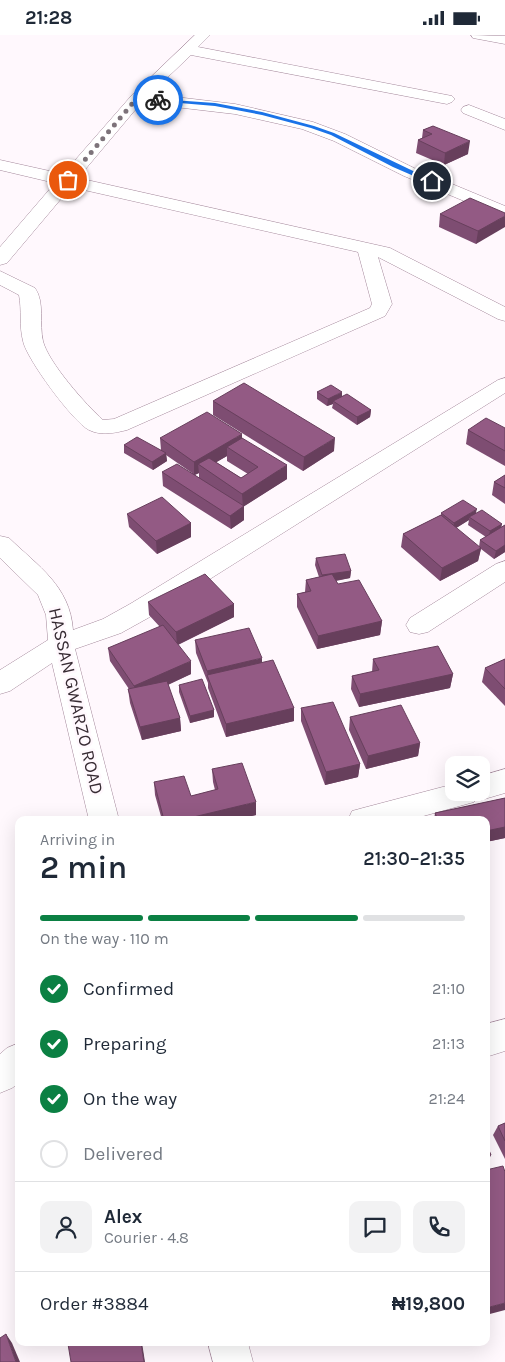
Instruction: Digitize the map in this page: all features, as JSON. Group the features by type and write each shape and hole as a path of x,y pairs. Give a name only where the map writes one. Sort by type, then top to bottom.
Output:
{"street":[{"path":"0,259 137,98 203,35"},
{"path":"478,35 505,40"},
{"path":"189,50 447,99"},
{"path":"137,98 215,105 262,114 313,127 332,134 395,166 505,213"},
{"path":"469,110 505,125"},
{"path":"0,165 388,254 505,315"},
{"path":"0,277 28,292 31,303 33,343 36,352 58,384 96,424 106,427 120,425 378,312 382,304 366,248"},
{"path":"0,684 60,644 112,626 139,611 505,384"},
{"name":"HASSAN GWARZO ROAD","path":"0,544 49,591 59,615 60,644 103,816"},
{"path":"419,625 505,570"},
{"path":"490,785 505,781"},
{"path":"378,816 445,798"},
{"path":"490,1040 505,1035"},
{"path":"0,1076 15,1063"},
{"path":"229,1346 232,1362"}],"building":[{"path":"433,126 470,141 445,153 418,140 432,134 423,130"},
{"path":"470,198 505,213 505,216 478,231 440,214"},
{"path":"244,383 335,438 304,457 213,401"},
{"path":"331,385 342,392 328,399 317,392"},
{"path":"347,394 371,410 357,417 333,401"},
{"path":"207,412 242,434 194,462 160,438"},
{"path":"486,418 505,428 505,451 468,430"},
{"path":"137,437 166,453 152,462 124,445"},
{"path":"242,438 287,465 242,494 198,464 209,458 241,478 258,467 227,447"},
{"path":"177,464 244,506 230,516 162,472"},
{"path":"505,475 505,488 494,482"},
{"path":"162,497 191,523 156,541 127,514"},
{"path":"463,500 477,509 454,523 441,513"},
{"path":"482,510 502,524 490,531 469,517"},
{"path":"441,515 481,548 442,568 403,534"},
{"path":"505,525 505,545 496,551 480,540"},
{"path":"345,554 351,571 322,575 316,558"},
{"path":"205,574 234,604 176,632 148,602"},
{"path":"332,574 338,584 359,580 382,621 318,636 297,594 311,591 306,580"},
{"path":"163,625 191,661 134,686 108,648"},
{"path":"249,628 262,658 207,671 195,640"},
{"path":"438,646 453,674 360,694 352,676 379,670 373,659"},
{"path":"505,659 505,689 485,668"},
{"path":"273,660 294,708 226,724 207,675"},
{"path":"202,679 214,710 190,716 179,685"},
{"path":"167,681 180,718 140,727 128,689"},
{"path":"333,702 360,764 326,772 301,708"},
{"path":"401,705 420,743 368,756 350,717"},
{"path":"242,763 256,802 198,816 163,816 154,782 184,776 191,796 218,789 212,769"},
{"path":"505,798 505,827 490,830 490,816 436,816 435,813"},
{"path":"505,1123 505,1141 498,1126"},
{"path":"503,1166 505,1172 505,1303 490,1307 490,1169"},
{"path":"6,1334 16,1362 0,1362 0,1338"},
{"path":"68,1346 141,1346 144,1362 71,1362"}],"way so far":[{"path":"68,180 137,98 158,100"}],"route":[{"path":"158,100 215,105 262,114 313,127 332,134 395,166 432,181"}]}
